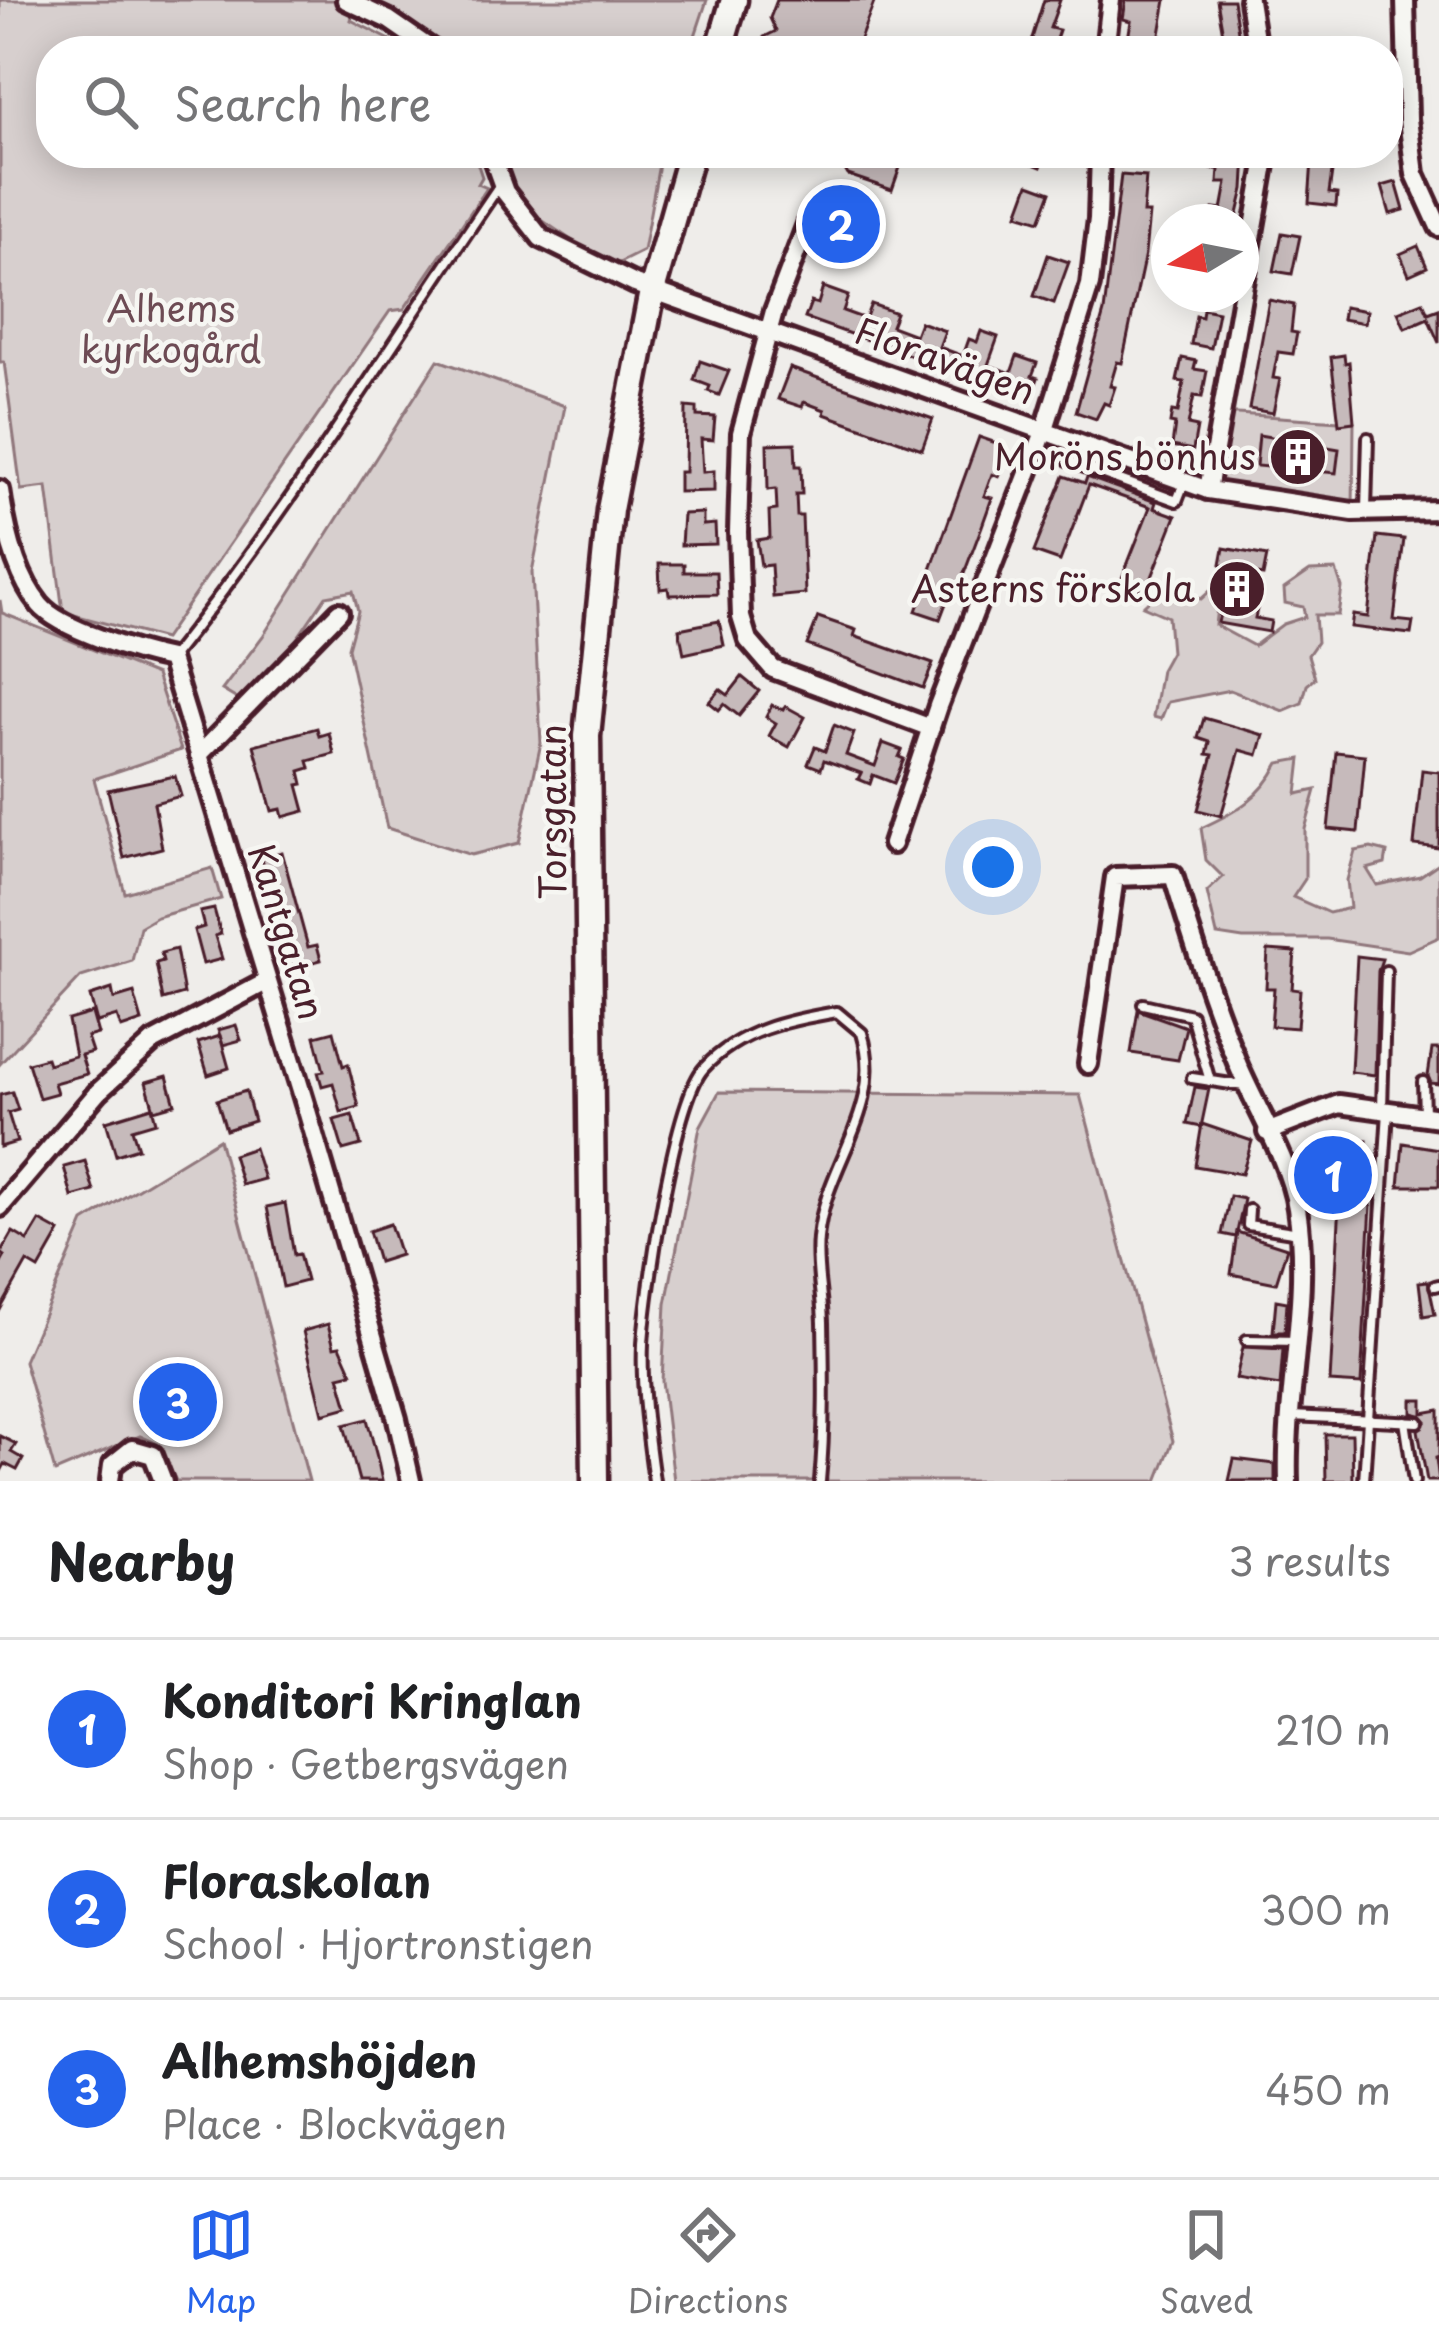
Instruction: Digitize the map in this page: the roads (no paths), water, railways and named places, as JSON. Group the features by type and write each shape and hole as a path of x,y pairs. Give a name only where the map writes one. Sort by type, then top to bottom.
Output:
{"main road":[{"path":"723,36 734,0"},
{"name":"Torsgatan","path":"595,1481 587,736 610,510 652,291 687,168"}],"street":[{"path":"346,0 412,36"},
{"path":"1107,36 1111,0"},
{"path":"1249,0 1254,36"},
{"path":"1406,0 1414,174 1434,202 1439,227"},
{"name":"Floravägen","path":"496,168 541,238 652,291 1208,490 1366,512 1439,510"},
{"path":"892,844 1044,432 1090,285 1100,168"},
{"path":"1208,490 1264,168"},
{"path":"808,222 767,332 741,433 737,532 741,616 748,640 773,669 931,728"},
{"path":"0,490 14,555 41,608 85,632 170,659"},
{"path":"199,755 339,612"},
{"name":"Kantgatan","path":"170,659 397,1419 411,1481"},
{"path":"1088,1064 1115,878 1173,874 1248,1087 1296,1201 1299,1342 1288,1481"},
{"path":"0,1207 98,1092 153,1042 266,982"},
{"path":"1267,1132 1339,1104 1431,1116"},
{"path":"110,1481 112,1465 132,1449 153,1455 163,1481"}],"lane":[{"path":"170,659 318,458 501,183"},
{"path":"1366,512 1368,438"},
{"path":"1364,1481 1385,1110 1386,971"},
{"path":"1143,1004 1192,1016 1210,1081"},
{"path":"654,1481 643,1345 668,1175 688,1095 701,1070 747,1036 790,1020 837,1012 862,1033 870,1076 867,1100 832,1181 818,1236 823,1320 820,1481"},
{"path":"1192,1078 1248,1087"},
{"path":"1423,1082 1431,1116"},
{"path":"1249,1210 1248,1226 1300,1233"},
{"path":"1247,1340 1299,1342"},
{"path":"1290,1416 1418,1422"},
{"path":"1406,1421 1414,1481"}],"place":[{"name":"Floraskolan","path":"841,224"},
{"name":"Moröns bönhus","path":"1298,457"},
{"name":"Asterns förskola","path":"1237,589"},
{"name":"Konditori Kringlan","path":"1333,1175"},
{"name":"Alhemshöjden","path":"178,1402"}],"park label":[{"name":"Alhems kyrkogård","path":"171,330"}]}
